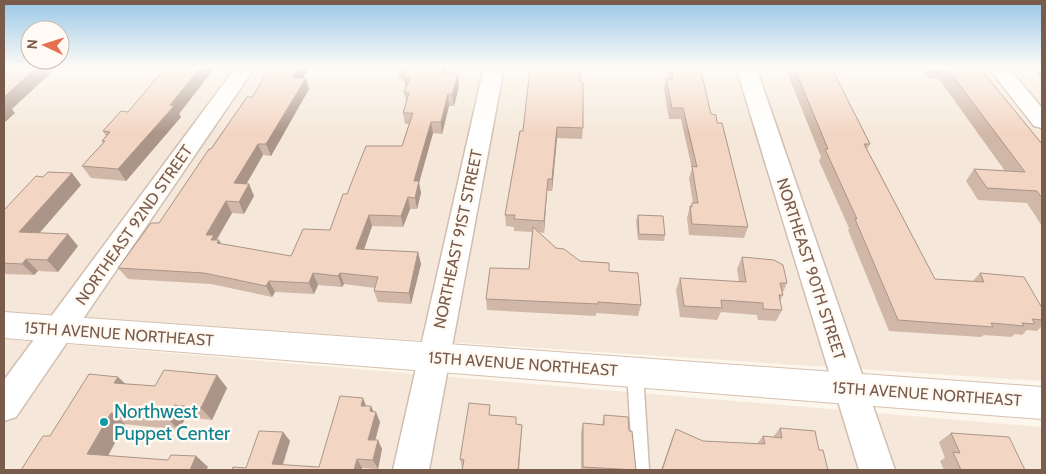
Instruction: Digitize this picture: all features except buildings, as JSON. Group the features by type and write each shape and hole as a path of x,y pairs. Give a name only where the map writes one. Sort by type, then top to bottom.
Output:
{"street":[{"name":"NORTHEAST 92ND STREET","path":"4,406 230,89"},
{"name":"NORTHEAST 91ST STREET","path":"411,470 489,89"},
{"name":"NORTHEAST 90TH STREET","path":"753,89 876,470"},
{"path":"1016,89 1042,121"},
{"name":"15TH AVENUE NORTHEAST","path":"4,325 1042,403"}],"lane":[{"path":"636,372 640,470"}],"shaded area":[{"path":"4,89 1042,89 1042,381 4,313"},
{"path":"4,339 1042,427 1042,470 4,470"}],"place":[{"name":"Northwest Puppet Center","path":"104,422"}]}
